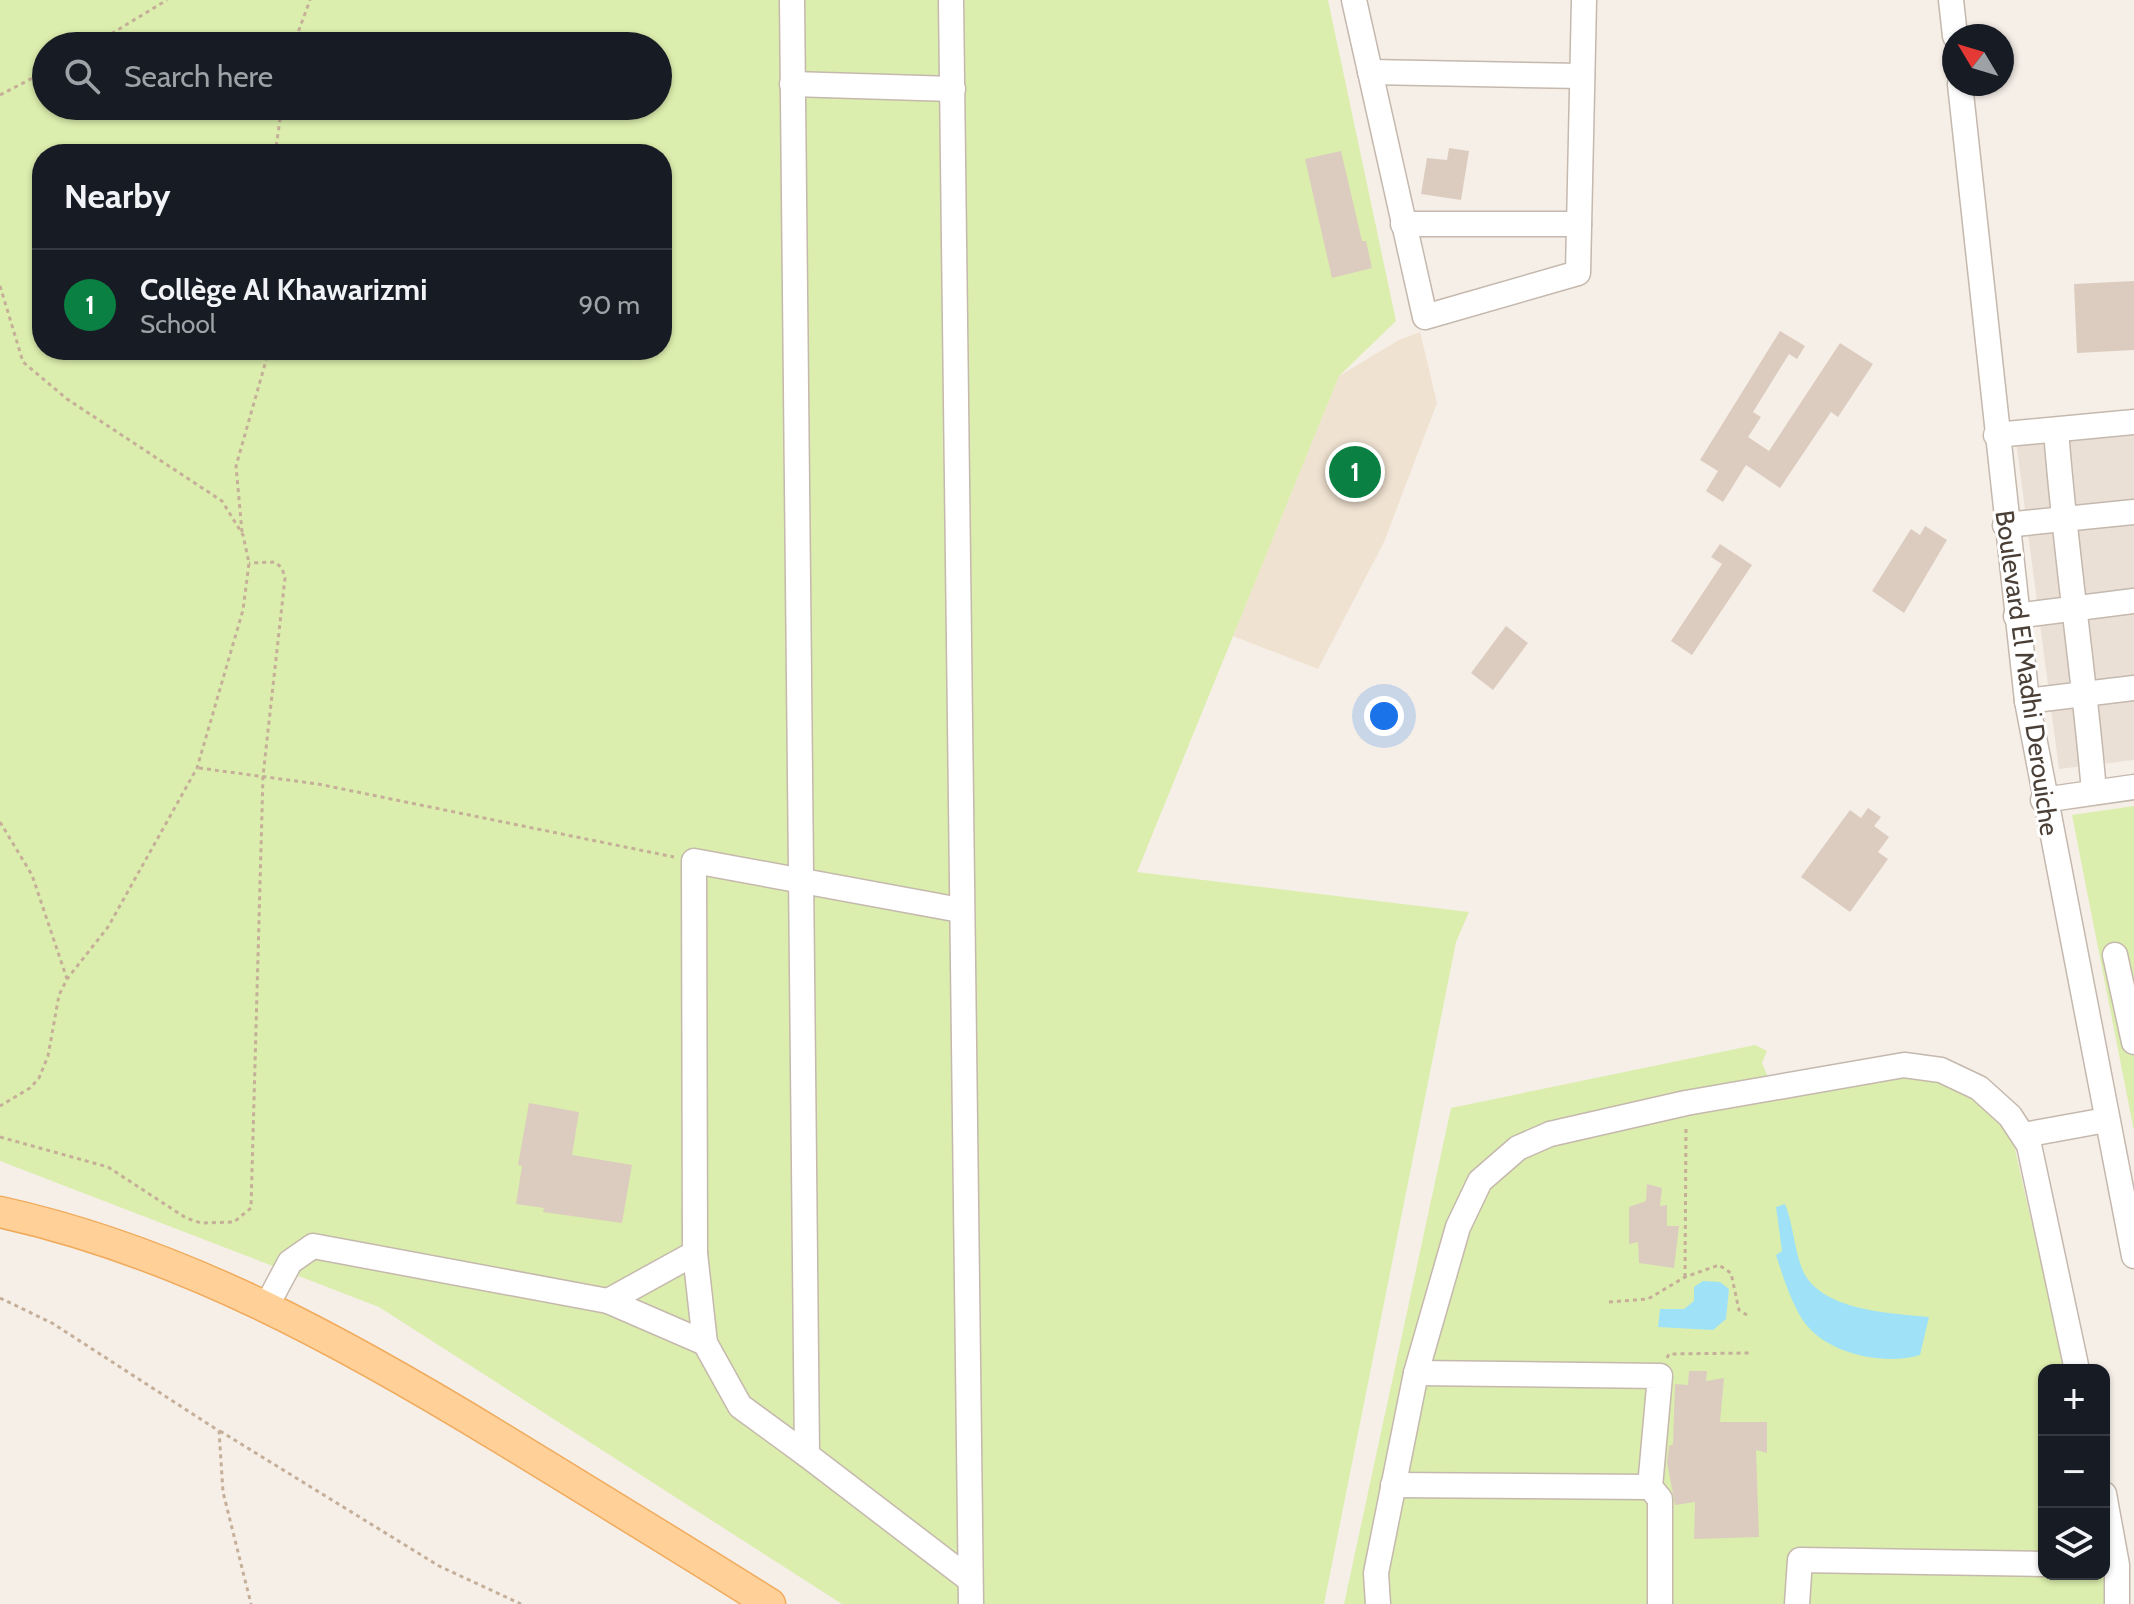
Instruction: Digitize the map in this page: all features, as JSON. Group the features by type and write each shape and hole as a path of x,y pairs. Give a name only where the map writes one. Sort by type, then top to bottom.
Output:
{"main road":[{"path":"0,1212 93,1235 267,1305 445,1403 770,1604"},
{"path":"0,1231 47,1241 164,1281 308,1346 475,1441 736,1604"}],"street":[{"path":"792,0 807,1455"},
{"path":"951,0 971,1604"},
{"path":"1354,0 1425,317 1578,273 1584,0"},
{"path":"1951,0 1954,24"},
{"path":"1370,72 1582,76"},
{"path":"792,84 953,89"},
{"name":"Boulevard El Madhi Derouiche","path":"1961,96 2005,525 2027,701 2043,800 2134,1256"},
{"path":"1403,224 1579,224"},
{"path":"1996,435 2134,422"},
{"path":"2056,430 2062,518 2086,693 2094,792"},
{"path":"2005,525 2134,512"},
{"path":"2016,616 2134,601"},
{"path":"2027,701 2134,688"},
{"path":"2043,800 2134,787"},
{"path":"960,910 694,861 695,1253 705,1343 740,1406 969,1579"},
{"path":"2075,962 2124,952 2134,1042"},
{"path":"1378,1604 1376,1573 1416,1373 1463,1211 1491,1169 1518,1148 1550,1134 1686,1103 1893,1065 1915,1065 1953,1074 1979,1088 2010,1116 2024,1135 2076,1364"},
{"path":"2024,1135 2106,1120"},
{"path":"267,1305 290,1262 299,1252 313,1246 608,1301 705,1343"},
{"path":"608,1301 695,1253"},
{"path":"1416,1373 1660,1376 1650,1487 1660,1499 1660,1604"},
{"path":"1393,1485 1650,1487"},
{"path":"2105,1508 2117,1604"},
{"path":"1797,1604 1800,1560 2038,1564"}],"path":[{"path":"114,32 167,0"},
{"path":"298,32 310,0"},
{"path":"0,95 32,78"},
{"path":"276,144 280,120"},
{"path":"0,286 23,362 67,399 222,501 243,535"},
{"path":"0,1106 30,1088 39,1078 48,1056 59,995 67,979 108,927 197,768 243,610 249,563 236,466 266,360"},
{"path":"0,1137 108,1167 186,1218 201,1223 234,1222 251,1208 263,776 285,578 282,568 275,562 249,563"},
{"path":"197,768 263,776 694,861"},
{"path":"0,822 32,875 67,979"},
{"path":"1685,1277 1686,1103"},
{"path":"1609,1302 1648,1299 1685,1277 1719,1265 1731,1273 1739,1310 1750,1317"},
{"path":"0,1298 52,1323 219,1431 439,1566 521,1604"},
{"path":"1660,1376 1669,1354 1749,1353"},
{"path":"219,1431 223,1492 251,1604"}],"shaded area":[{"path":"1420,332 1437,403 1384,542 1318,669 1233,636 1339,376 1399,340"},
{"path":"2134,428 2134,760 2059,769 2016,441"}],"green space":[{"path":"0,0 1328,0 1396,321 1339,376 1137,872 1469,912 1456,942 1324,1604 842,1604 379,1307 0,1161"},
{"path":"2134,806 2134,1131 2072,815"},
{"path":"1755,1045 1767,1051 1762,1063 1771,1084 1901,1065 1961,1081 2009,1123 2064,1364 2038,1364 2038,1580 2106,1580 2108,1604 1344,1604 1451,1108"}],"water":[{"path":"1785,1204 1801,1266 1809,1281 1838,1301 1856,1307 1929,1317 1920,1355 1873,1358 1840,1349 1812,1331 1794,1304 1776,1255 1782,1251 1776,1207"},
{"path":"1703,1281 1720,1282 1729,1289 1726,1319 1713,1330 1658,1327 1660,1309 1684,1309 1694,1301 1694,1287"}],"building":[{"path":"1449,148 1469,151 1461,200 1421,194 1427,158 1447,160"},
{"path":"1341,151 1362,241 1366,241 1372,268 1332,278 1305,159"},
{"path":"2134,281 2134,350 2077,353 2074,284"},
{"path":"1780,331 1805,346 1797,359 1789,354 1753,412 1761,417 1748,437 1769,451 1840,343 1873,364 1838,417 1831,412 1780,488 1746,465 1723,502 1706,491 1718,471 1700,460"},
{"path":"1925,526 1947,540 1904,613 1872,591 1911,529 1920,535"},
{"path":"1720,544 1752,565 1692,655 1671,641 1722,564 1711,557"},
{"path":"1506,626 1528,643 1493,690 1471,673"},
{"path":"1868,808 1881,817 1874,826 1889,837 1878,852 1888,859 1850,912 1801,877 1850,810 1861,818"},
{"path":"529,1103 579,1112 572,1155 632,1165 622,1223 543,1212 544,1208 516,1204 522,1166 518,1165"},
{"path":"1647,1184 1662,1188 1660,1206 1667,1205 1667,1226 1679,1226 1674,1268 1639,1263 1638,1242 1629,1244 1629,1207 1646,1201"},
{"path":"1689,1371 1707,1371 1706,1381 1724,1378 1720,1422 1767,1422 1767,1453 1756,1450 1759,1537 1694,1539 1695,1502 1675,1505 1667,1462 1669,1446 1673,1444 1675,1384 1688,1385"}],"place":[{"name":"Collège Al Khawarizmi","path":"1355,472"}]}
